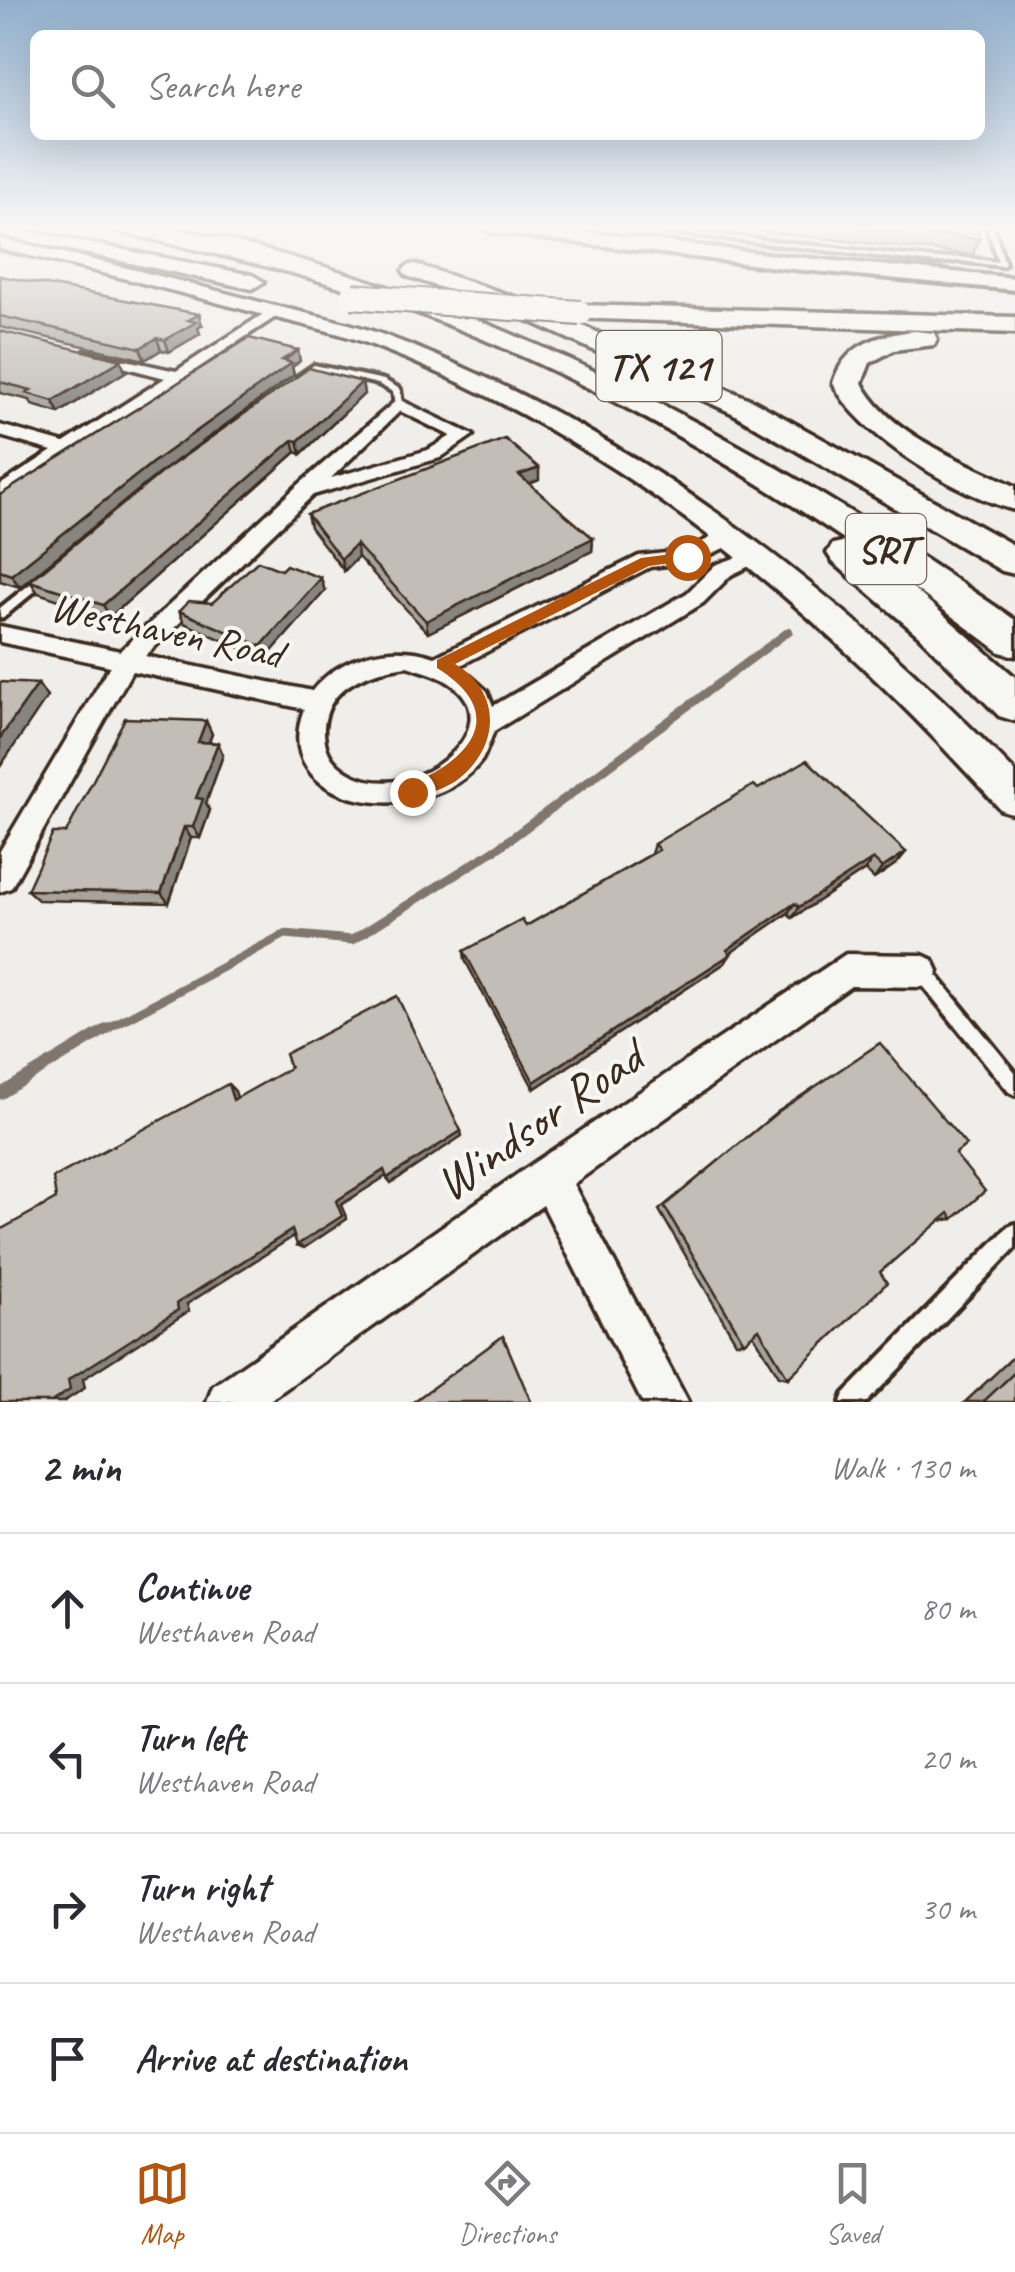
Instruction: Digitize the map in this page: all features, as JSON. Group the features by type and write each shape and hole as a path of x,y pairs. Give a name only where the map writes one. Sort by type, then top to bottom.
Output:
{"highway":[{"path":"314,291 580,314 1015,325"},
{"name":"TX 121","path":"378,291 451,315 573,368 752,463"},
{"name":"TX 121","path":"475,291 673,373 822,449 974,540"},
{"path":"1015,339 893,343 871,350 854,362 847,375 847,389 858,408 878,424 1015,500"},
{"name":"SRT","path":"752,463 878,543 1015,641"},
{"path":"752,463 768,489 933,625 1015,704"},
{"name":"SRT","path":"974,540 1015,564"}],"main road":[{"path":"197,291 371,338 480,382 591,438 760,556 854,633 961,738 1015,798"}],"street":[{"path":"0,494 276,312"},
{"path":"66,348 177,376"},
{"path":"0,878 127,660 302,492 398,404 464,435 434,454 302,492"},
{"path":"0,430 65,450"},
{"path":"442,664 646,562 687,557 732,536"},
{"name":"Westhaven Road","path":"442,664 408,657 372,661 340,677 317,702 309,730 316,758 338,781 373,793 412,792 448,777 474,753 484,724 696,598 711,576 732,562 760,556"},
{"name":"Westhaven Road","path":"0,634 317,702"},
{"path":"442,664 466,678 481,700 484,724"},
{"name":"Windsor Road","path":"229,1402 846,970 922,972"},
{"path":"548,1175 666,1402"}],"lane":[{"path":"286,389 317,366 381,382 397,390 398,404"},
{"path":"0,614 59,565"},
{"path":"922,972 1015,1086"},
{"path":"852,1402 1015,1234"}],"building":[{"path":"0,291 81,291 199,314 188,320 196,322 165,340 157,338 140,348 0,316"},
{"path":"0,331 121,360 53,401 0,382"},
{"path":"249,338 298,350 282,360 292,363 152,463 11,575 0,571 0,495"},
{"path":"309,368 362,382 103,605 30,581 162,472"},
{"path":"505,439 539,468 519,475 593,538 426,621 356,544 341,559 307,514"},
{"path":"258,561 281,570 286,565 321,578 261,646 179,611 189,601 212,603"},
{"path":"0,682 38,684 0,738"},
{"path":"125,718 206,721 198,742 218,743 196,798 203,799 193,827 184,827 161,893 27,890 53,833 66,833"},
{"path":"807,760 906,852 882,868 873,859 799,907 795,903 727,950 731,954 534,1082 464,951 522,920 526,926 659,850 654,844 701,816"},
{"path":"397,996 461,1131 387,1178 384,1170 336,1201 342,1216 297,1245 292,1230 177,1303 178,1310 68,1380 70,1390 51,1402 0,1402 0,1230 56,1199 53,1178 228,1084 233,1100 290,1068 285,1054"},
{"path":"880,1043 966,1145 955,1154 985,1191 953,1219 949,1213 880,1272 887,1283 788,1378 759,1329 744,1342 664,1206 779,1111"},
{"path":"503,1336 531,1402 413,1402"},
{"path":"1015,1372 1015,1402 983,1402"}],"waterway":[{"path":"637,744 789,631"},
{"path":"104,1030 285,934 352,940 498,848 641,742"},
{"path":"0,1094 108,1028"}],"route":[{"path":"412,792 448,777 474,753 484,724 481,700 466,678 442,664 646,562 687,557"}]}
